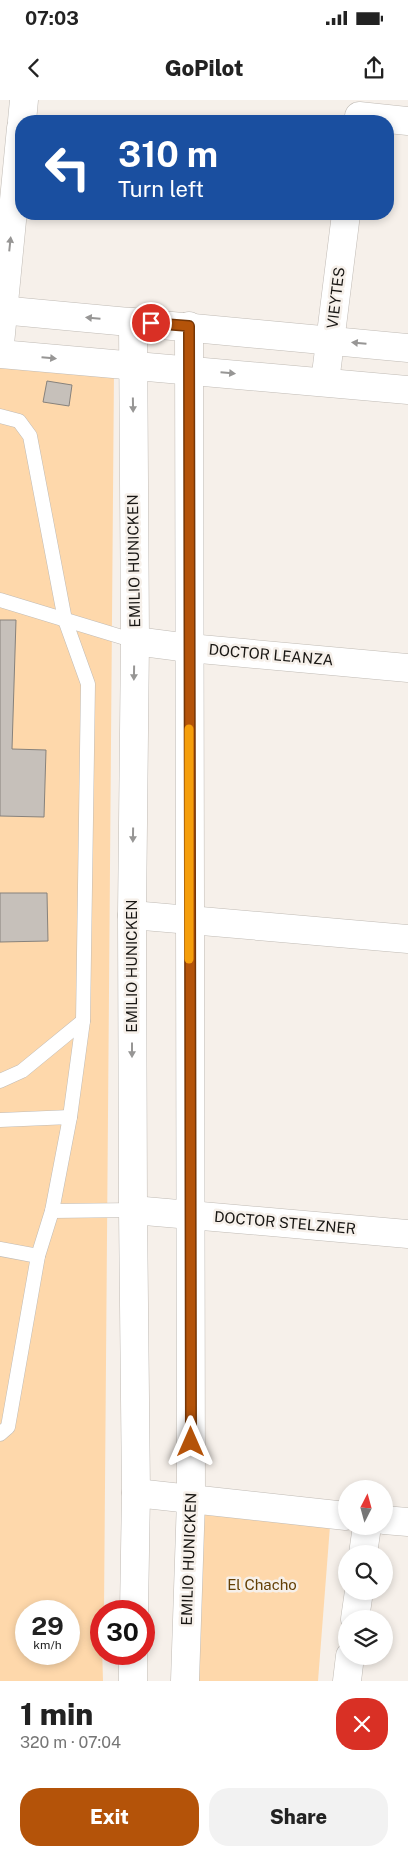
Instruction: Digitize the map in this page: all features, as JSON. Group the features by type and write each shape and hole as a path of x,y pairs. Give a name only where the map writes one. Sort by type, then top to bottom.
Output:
{"street":[{"path":"23,115 24,100"},
{"path":"359,112 377,115"},
{"path":"394,118 408,120"},
{"path":"0,344 15,185"},
{"name":"VIEYTES","path":"325,382 345,220"},
{"path":"2,310 408,348"},
{"name":"EMILIO HUNICKEN","path":"133,322 135,640 132,915 136,1493 134,1600"},
{"name":"EMILIO HUNICKEN","path":"184,1681 191,1499 189,326"},
{"path":"0,354 408,390"},
{"name":"DOCTOR LEANZA","path":"135,640 189,648 408,668"},
{"path":"132,915 408,939"},
{"name":"DOCTOR STELZNER","path":"133,1210 408,1234"},
{"path":"136,1493 338,1515"},
{"path":"393,1521 408,1522"},
{"path":"133,1665 133,1681"},
{"path":"347,1681 349,1665"}],"lane":[{"path":"0,416 19,422 30,436 65,620 88,684 83,1021 70,1117 52,1211 38,1256 8,1427 0,1434"},
{"path":"0,600 135,640"},
{"path":"0,1081 22,1071 83,1021"},
{"path":"0,1120 70,1117"},
{"path":"52,1211 133,1210"},
{"path":"0,1249 38,1256"}],"green space":[{"path":"0,360 114,371 104,1600 90,1600 90,1665 103,1665 103,1681 0,1681"},
{"name":"El Chacho","path":"197,1514 330,1526 318,1681 198,1681"}],"building":[{"path":"47,381 72,385 69,406 43,402"},
{"path":"0,620 16,620 12,749 46,750 44,817 0,816"},
{"path":"0,893 47,893 48,941 0,942"}],"slow traffic":[{"path":"189,729 189,959"}],"route":[{"path":"151,323 189,326 191,1442"}]}
